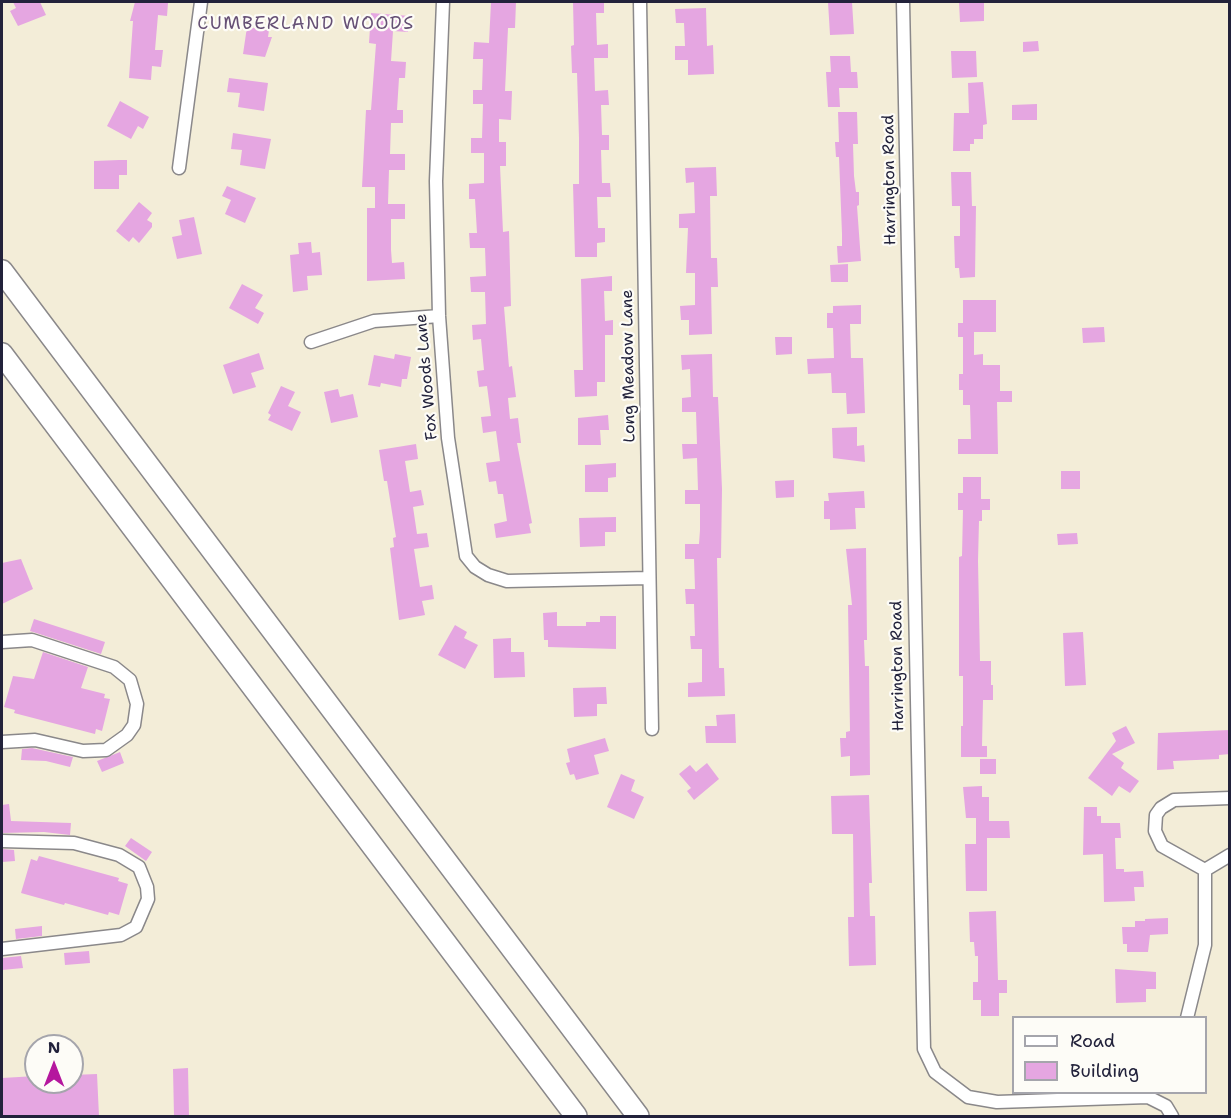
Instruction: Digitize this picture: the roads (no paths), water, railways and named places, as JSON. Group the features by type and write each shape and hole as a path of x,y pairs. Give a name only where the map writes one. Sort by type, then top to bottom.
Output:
{"highway":[{"path":"2,271 638,1116"},
{"path":"2,354 576,1116"}],"street":[{"path":"179,168 201,2"},
{"name":"Fox Woods Lane","path":"443,2 436,181 439,316 448,438 466,556 475,567 488,575 507,581 649,578"},
{"name":"Long Meadow Lane","path":"640,2 652,729"},
{"name":"Harrington Road","path":"903,2 924,1049 935,1072 945,1082 968,1097 982,1101 1159,1096 1172,1116"},
{"path":"311,342 374,321 439,316"},
{"path":"2,642 32,640 114,667 130,680 137,704 134,725 127,735 106,750 83,751 35,740 2,742"},
{"path":"1205,870 1162,846 1155,831 1156,815 1161,808 1174,800 1230,798"},
{"path":"2,841 74,843 119,855 140,867 147,887 148,899 136,927 121,935 2,949"},
{"path":"1205,870 1230,855"},
{"path":"1187,1016 1205,945 1205,870"}],"district":[{"name":"CUMBERLAND WOODS","path":"306,24"}]}
